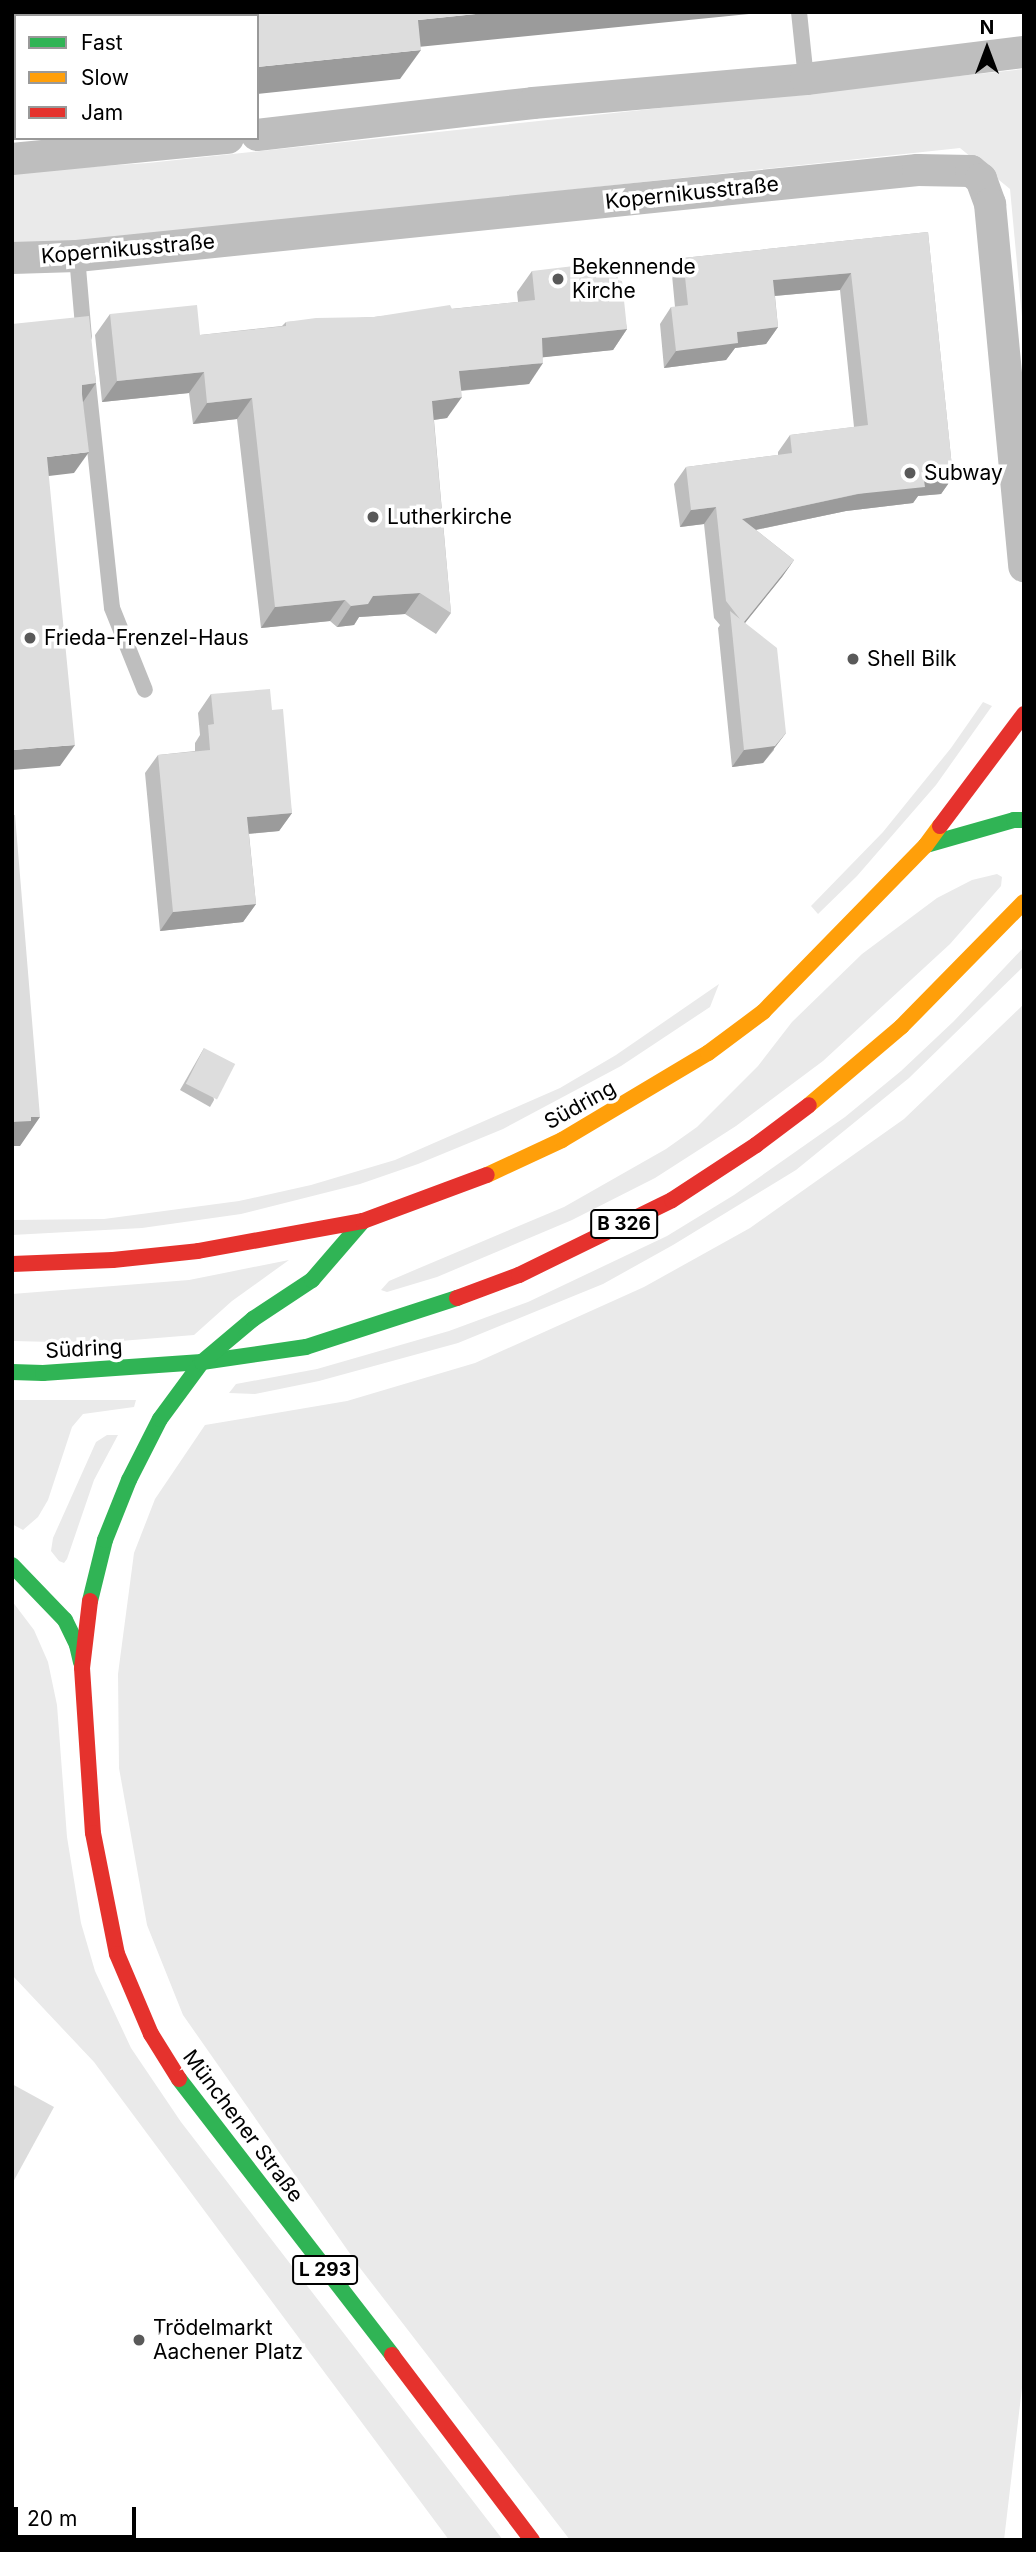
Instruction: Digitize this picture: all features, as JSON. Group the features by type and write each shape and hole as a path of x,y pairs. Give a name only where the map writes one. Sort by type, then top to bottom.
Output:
{"main road":[{"name":"Südring","path":"12,1264 113,1260 198,1251 363,1221 483,1177 562,1140 708,1053 763,1012 926,845 1024,714"},
{"path":"926,845 1014,820 1024,820"},
{"name":"Südring","path":"12,1372 79,1371 202,1362 306,1347 412,1314 519,1275 672,1200 756,1144 831,1089 901,1027 1024,902"},
{"path":"82,1668 93,1584 115,1514 160,1419 202,1362 253,1319 312,1280 363,1221"},
{"path":"12,1565 65,1620 77,1645 82,1668"},
{"name":"Münchener Straße","path":"82,1668 87,1765 102,1889 121,1966 151,2034 189,2094 240,2156 532,2540"}],"street":[{"path":"259,135 533,103 806,79 1024,52"},
{"path":"12,159 207,140"},
{"name":"Kopernikusstraße","path":"12,258 77,256 918,170 971,171 981,179 990,204 1024,566"}],"lane":[{"path":"799,12 806,79"},
{"path":"77,256 112,608 145,690"}],"shaded area":[{"path":"1024,69 1024,338 1010,189 960,148 74,243 12,246 12,172 148,163"},
{"path":"983,702 992,706 936,785 857,876 818,914 811,906 883,832 951,748"},
{"path":"997,874 1002,877 1001,886 950,944 823,1061 736,1126 655,1178 572,1220 437,1277 387,1292 381,1290 389,1281 564,1207 666,1149 697,1127 758,1066 792,1022 862,954 937,898 972,880"},
{"path":"1024,947 1024,966 909,1078 796,1170 673,1245 603,1284 458,1343 319,1381 255,1394 229,1393 236,1384 317,1369 449,1331 528,1302 667,1236 734,1195 845,1117 901,1071 954,1021"},
{"path":"719,984 710,1007 621,1066 503,1129 418,1164 360,1184 241,1214 142,1228 12,1235 12,1220 104,1219 239,1201 311,1185 395,1160 560,1088 616,1055"},
{"path":"1024,1004 1024,2371 1004,2540 570,2540 360,2268 183,2015 147,1925 119,1768 118,1674 134,1553 155,1499 205,1425 347,1401 475,1363 644,1287 750,1228 904,1119"},
{"path":"289,1260 232,1301 194,1335 96,1343 12,1341 12,1294 189,1280"},
{"path":"12,1400 136,1400 134,1407 83,1414 72,1427 48,1500 38,1517 23,1530 12,1524"},
{"path":"107,1435 118,1435 94,1480 64,1563 51,1551 53,1538 96,1442"},
{"path":"12,1601 34,1630 48,1662 57,1705 67,1837 81,1923 95,1971 131,2048 181,2122 503,2540 449,2540 94,2062 12,1975"}],"building":[{"path":"12,12 495,12 418,20 421,50 259,67 259,14 14,14 12,92"},
{"path":"928,232 953,477 924,480 925,487 857,494 742,519 794,560 744,622 777,648 786,733 775,746 744,750 730,611 740,619 726,601 716,507 691,510 686,467 792,453 790,435 868,425 851,273 773,280 778,327 737,332 738,343 676,351 671,307 688,305 683,258"},
{"path":"616,261 618,280 622,281 627,329 542,338 543,363 459,371 462,397 432,401 451,613 420,593 373,596 368,604 351,606 345,600 275,607 252,398 207,403 204,372 117,381 110,314 197,305 200,335 286,326 286,322 316,318 374,317 450,305 452,309 535,300 532,271"},
{"path":"89,316 96,383 82,385 82,394 89,452 47,457 75,745 12,750 12,324"},
{"path":"270,689 272,710 283,709 292,813 247,817 256,904 173,912 158,755 210,750 208,725 214,724 211,694"},
{"path":"12,815 15,815 40,1117 31,1117 31,1121 12,1122"},
{"path":"204,1048 235,1064 217,1100 186,1084"},
{"path":"12,2084 54,2107 12,2184"}],"traffic: fast":[{"path":"926,845 1014,820 1024,820"},
{"path":"90,1601 105,1540 129,1480 160,1419 202,1362 253,1319 312,1280 363,1221"},
{"path":"12,1372 43,1373 202,1362 306,1347 457,1298"},
{"path":"12,1565 65,1620 77,1645 81,1663"},
{"path":"179,2079 392,2355"}],"traffic: slow":[{"path":"487,1175 562,1140 708,1053 763,1012 926,845 940,826"},
{"path":"809,1105 901,1027 1024,902"}],"traffic: jam":[{"path":"940,826 1024,714"},
{"path":"457,1298 519,1275 672,1200 756,1145 809,1105"},
{"path":"12,1264 113,1260 198,1251 363,1221 487,1175"},
{"path":"90,1601 82,1668 93,1833 117,1954 151,2034 179,2079"},
{"path":"392,2355 532,2540"}],"place":[{"name":"Bekennende Kirche","path":"558,279"},
{"name":"Subway","path":"910,473"},
{"name":"Lutherkirche","path":"373,517"},
{"name":"Frieda-Frenzel-Haus","path":"30,638"},
{"name":"Shell Bilk","path":"853,659"},
{"name":"Trödelmarkt Aachener Platz","path":"139,2340"}]}
